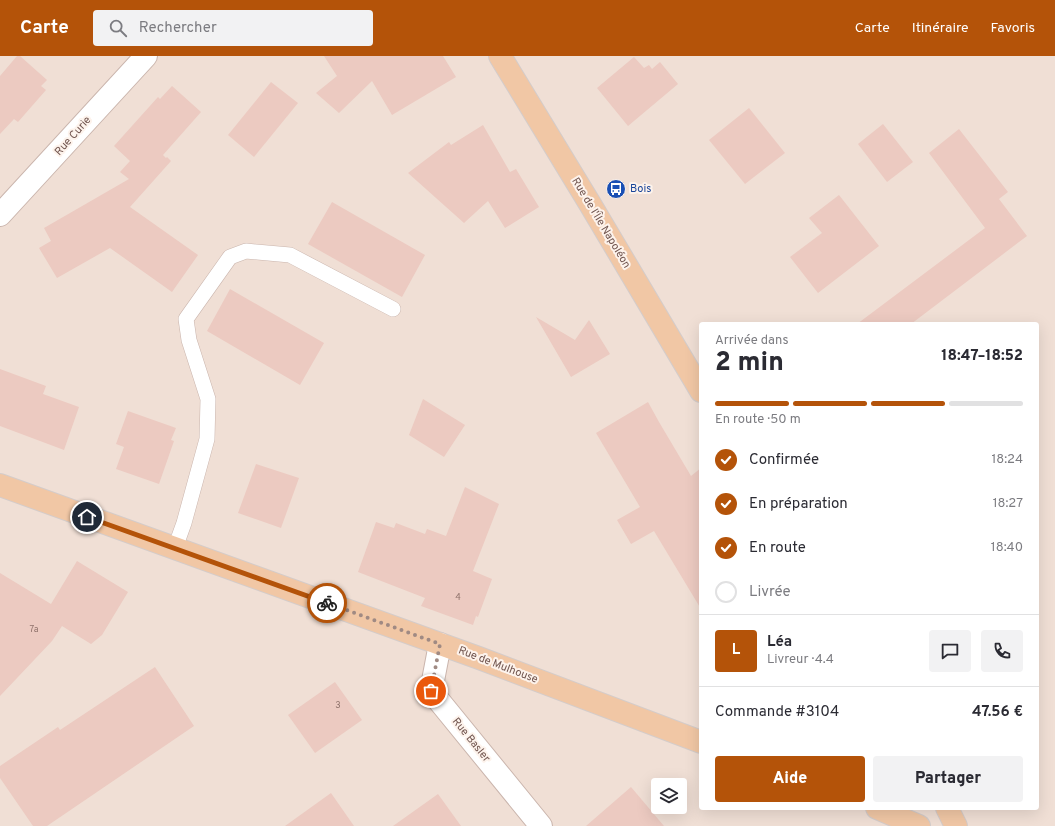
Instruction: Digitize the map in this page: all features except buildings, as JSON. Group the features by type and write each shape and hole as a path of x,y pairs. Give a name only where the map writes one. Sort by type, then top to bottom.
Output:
{"main road":[{"name":"Rue de l'Île Napoléon","path":"500,56 699,388"},
{"name":"Rue de Mulhouse","path":"0,485 479,658 699,741"},
{"path":"882,810 919,826"},
{"path":"948,810 956,826"}],"street":[{"name":"Rue Curie","path":"0,215 146,56"},
{"name":"Rue Basler","path":"440,644 431,691 541,826"}],"lane":[{"path":"174,548 184,523 207,439 208,399 189,340 186,319 230,257 246,251 290,255 393,309"}],"shaded area":[{"path":"0,56 1055,56 1055,826 0,826"}],"way so far":[{"path":"327,603 440,644 431,691"}],"place":[{"name":"Bois","path":"616,189"}],"route":[{"path":"87,517 327,603"}]}
